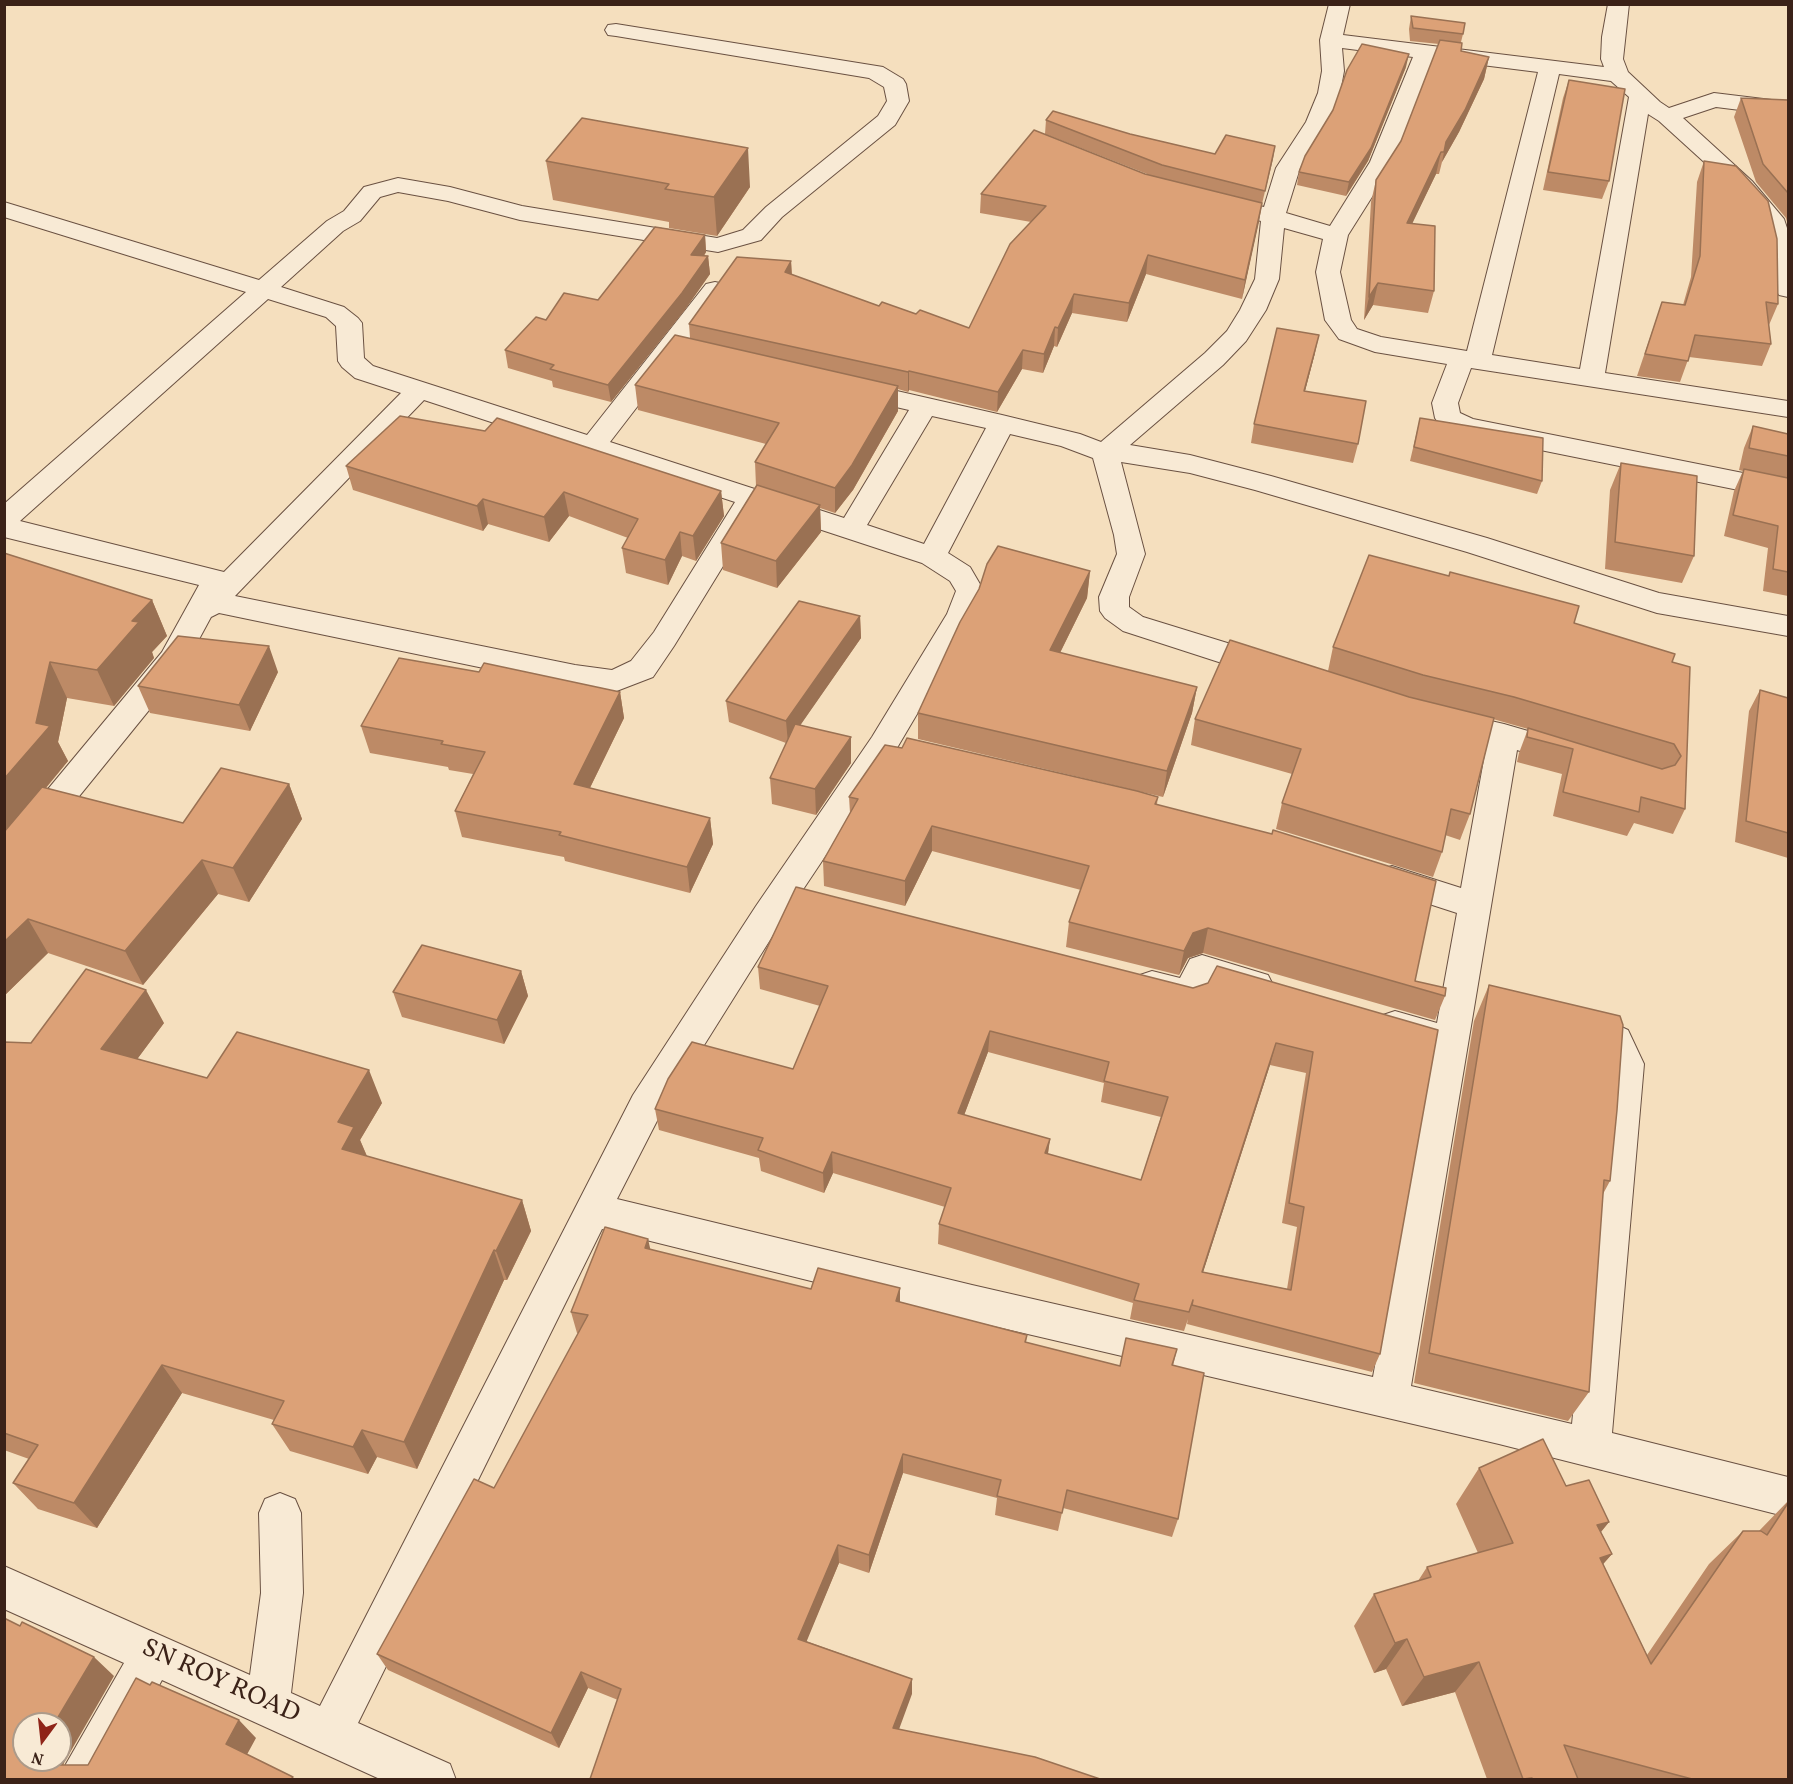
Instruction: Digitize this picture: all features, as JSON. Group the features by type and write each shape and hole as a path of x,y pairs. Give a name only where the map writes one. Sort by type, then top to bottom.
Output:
{"street":[{"path":"1105,453 1238,336 1253,310 1267,279 1273,216 1288,168 1317,122 1329,93 1333,71 1331,40 1340,4"},
{"path":"1619,4 1612,58 1618,75 1640,97 1667,116 1744,186 1772,219 1778,235 1788,290"},
{"path":"593,446 682,351 730,267 752,235 774,212 887,120 898,101 895,84 875,72 616,30"},
{"path":"1331,40 1618,75"},
{"path":"1426,52 1382,162 1336,235 1330,252 1328,272 1338,320 1348,334 1375,344 1788,409"},
{"path":"1550,67 1470,360 1445,403 1448,418 1466,426 1788,491"},
{"path":"1591,379 1640,97"},
{"path":"1667,116 1714,100 1788,109"},
{"path":"4,520 335,226 352,216 372,192 398,185 450,194 520,213 708,243 718,244 752,235"},
{"path":"1227,206 1273,216 1336,235"},
{"path":"4,209 334,312 349,323 351,361 364,372 932,556 960,574 970,591 962,614 900,749 784,891 646,1106 331,1731"},
{"path":"830,384 1070,440 1105,453 1134,454 1190,464 1261,482 1477,545 1657,603 1788,626"},
{"path":"202,611 419,390"},
{"path":"850,530 924,407"},
{"path":"932,556 1002,423"},
{"path":"1105,453 1128,535 1131,554 1114,597 1115,611 1133,624 1292,675"},
{"path":"202,611 614,681 642,669 664,639 751,498"},
{"path":"4,527 216,580 202,611 173,659 4,865"},
{"path":"1423,715 1504,735 1594,762"},
{"path":"1389,1401 1450,1041 1473,1000 1473,905 1504,735"},
{"path":"1363,870 1473,905"},
{"path":"784,891 819,899"},
{"path":"1119,976 1189,994 1202,969 1281,992"},
{"path":"1371,1018 1450,1041"},
{"path":"1555,1019 1588,1027 1616,1040 1626,1064 1590,1448"},
{"path":"592,1210 1788,1497"},
{"path":"268,1704 282,1593 280,1513"},
{"name":"SN ROY ROAD","path":"4,1587 331,1731 434,1779"},
{"path":"82,1779 153,1654"}],"building":[{"path":"1411,16 1465,23 1463,34 1413,28"},
{"path":"1440,40 1462,43 1461,51 1489,57 1465,110 1446,142 1444,152 1441,152 1407,223 1435,226 1434,291 1378,283 1369,297 1376,180 1401,141"},
{"path":"1362,44 1409,54 1371,148 1349,182 1299,172 1305,156 1333,110 1347,70"},
{"path":"1569,80 1625,89 1609,181 1548,172"},
{"path":"1741,98 1788,100 1788,193 1763,164"},
{"path":"1053,111 1130,134 1215,154 1226,135 1275,146 1265,191 1162,165 1046,120"},
{"path":"582,118 748,148 714,197 665,189 669,184 546,161"},
{"path":"1034,130 1145,174 1262,203 1245,280 1148,255 1129,303 1074,294 1058,328 1055,327 1044,354 1023,350 998,392 689,324 737,257 791,261 785,272 879,306 882,302 916,314 920,310 969,328 1010,244 1046,206 981,194"},
{"path":"1704,161 1736,166 1768,201 1777,239 1778,304 1766,302 1771,344 1695,335 1688,361 1645,354 1662,302 1685,305 1700,256"},
{"path":"655,227 705,235 691,255 708,256 682,293 608,385 550,369 554,365 505,350 536,317 546,320 564,293 598,300"},
{"path":"1277,328 1319,335 1304,391 1366,401 1358,444 1254,424"},
{"path":"675,335 898,386 852,465 835,488 755,462 779,423 635,385"},
{"path":"400,416 485,431 497,418 721,491 693,536 680,532 665,560 622,548 638,519 564,492 544,517 483,499 477,506 346,466"},
{"path":"1420,418 1543,438 1542,481 1414,447"},
{"path":"1753,426 1788,434 1788,456 1749,448"},
{"path":"1621,463 1697,476 1694,556 1615,542"},
{"path":"1744,469 1788,478 1788,572 1773,569 1778,526 1733,515"},
{"path":"757,485 820,505 776,561 721,543"},
{"path":"998,546 1090,571 1050,650 1197,687 1167,771 918,713 960,622 979,589 987,564"},
{"path":"4,553 152,600 132,621 139,622 97,670 50,662 36,723 50,726 4,779"},
{"path":"1369,555 1449,576 1450,572 1579,606 1574,623 1675,654 1672,662 1690,667 1685,809 1641,797 1639,812 1563,792 1573,749 1527,737 1528,728 1662,769 1675,765 1681,756 1674,744 1514,697 1423,675 1333,647"},
{"path":"799,601 860,616 786,721 726,701"},
{"path":"178,636 269,646 239,705 138,686"},
{"path":"1230,640 1409,697 1494,718 1470,814 1451,809 1442,852 1282,803 1301,749 1195,719"},
{"path":"399,658 479,672 484,663 620,692 574,784 710,818 687,867 559,835 561,832 455,811 485,752 441,744 443,741 361,726"},
{"path":"1760,690 1788,698 1788,833 1746,821"},
{"path":"795,724 851,737 815,789 770,778"},
{"path":"907,738 1137,791 1158,797 1155,804 1272,834 1273,830 1436,881 1415,981 1446,988 1445,996 1208,928 1193,933 1184,951 1069,922 1089,866 932,826 905,881 823,861 858,799 849,797 885,745 902,748"},
{"path":"221,768 289,784 233,868 202,860 125,951 28,919 4,942 4,832 42,787 183,823"},
{"path":"796,887 1193,988 1208,983 1217,966 1438,1030 1380,1354 1192,1305 1193,1300 1189,1312 1134,1300 1139,1284 939,1224 951,1188 832,1152 823,1173 758,1150 763,1138 655,1109 668,1079 692,1042 793,1069 828,986 758,967","holes":["990,1031 1109,1062 1104,1081 1168,1097 1141,1180 1045,1153 1050,1139 958,1113","1276,1043 1313,1052 1289,1203 1304,1207 1291,1290 1202,1272"]},
{"path":"422,945 521,971 497,1020 393,992"},
{"path":"86,969 146,990 101,1049 207,1078 237,1032 369,1070 338,1122 354,1127 342,1149 522,1200 496,1251 494,1250 404,1442 362,1430 353,1447 272,1424 284,1401 162,1365 74,1503 13,1483 38,1445 4,1433 4,1042 31,1043"},
{"path":"1489,985 1620,1016 1623,1025 1610,1181 1604,1180 1589,1392 1429,1353"},
{"path":"605,1227 648,1239 645,1248 811,1289 818,1268 900,1288 896,1301 1027,1335 1025,1342 1120,1366 1126,1338 1177,1349 1172,1365 1204,1373 1178,1519 1067,1490 1062,1513 997,1496 1001,1480 903,1454 869,1555 838,1545 798,1639 912,1679 893,1728 1035,1757 1100,1779 590,1779 621,1689 581,1672 551,1733 377,1654 474,1479 494,1488 588,1315 571,1312"},
{"path":"1543,1439 1566,1486 1589,1480 1609,1522 1597,1525 1612,1554 1600,1558 1651,1664 1743,1531 1761,1531 1767,1535 1788,1503 1788,1779 1692,1779 1564,1745 1578,1779 1523,1779 1479,1662 1424,1677 1407,1639 1395,1643 1374,1594 1431,1577 1427,1567 1513,1543 1479,1468"},
{"path":"4,1618 20,1626 22,1622 94,1657 61,1712 12,1712 12,1772 72,1772 72,1765 88,1765 136,1678 150,1685 152,1682 239,1720 226,1744 293,1777 291,1779 4,1779"}]}
